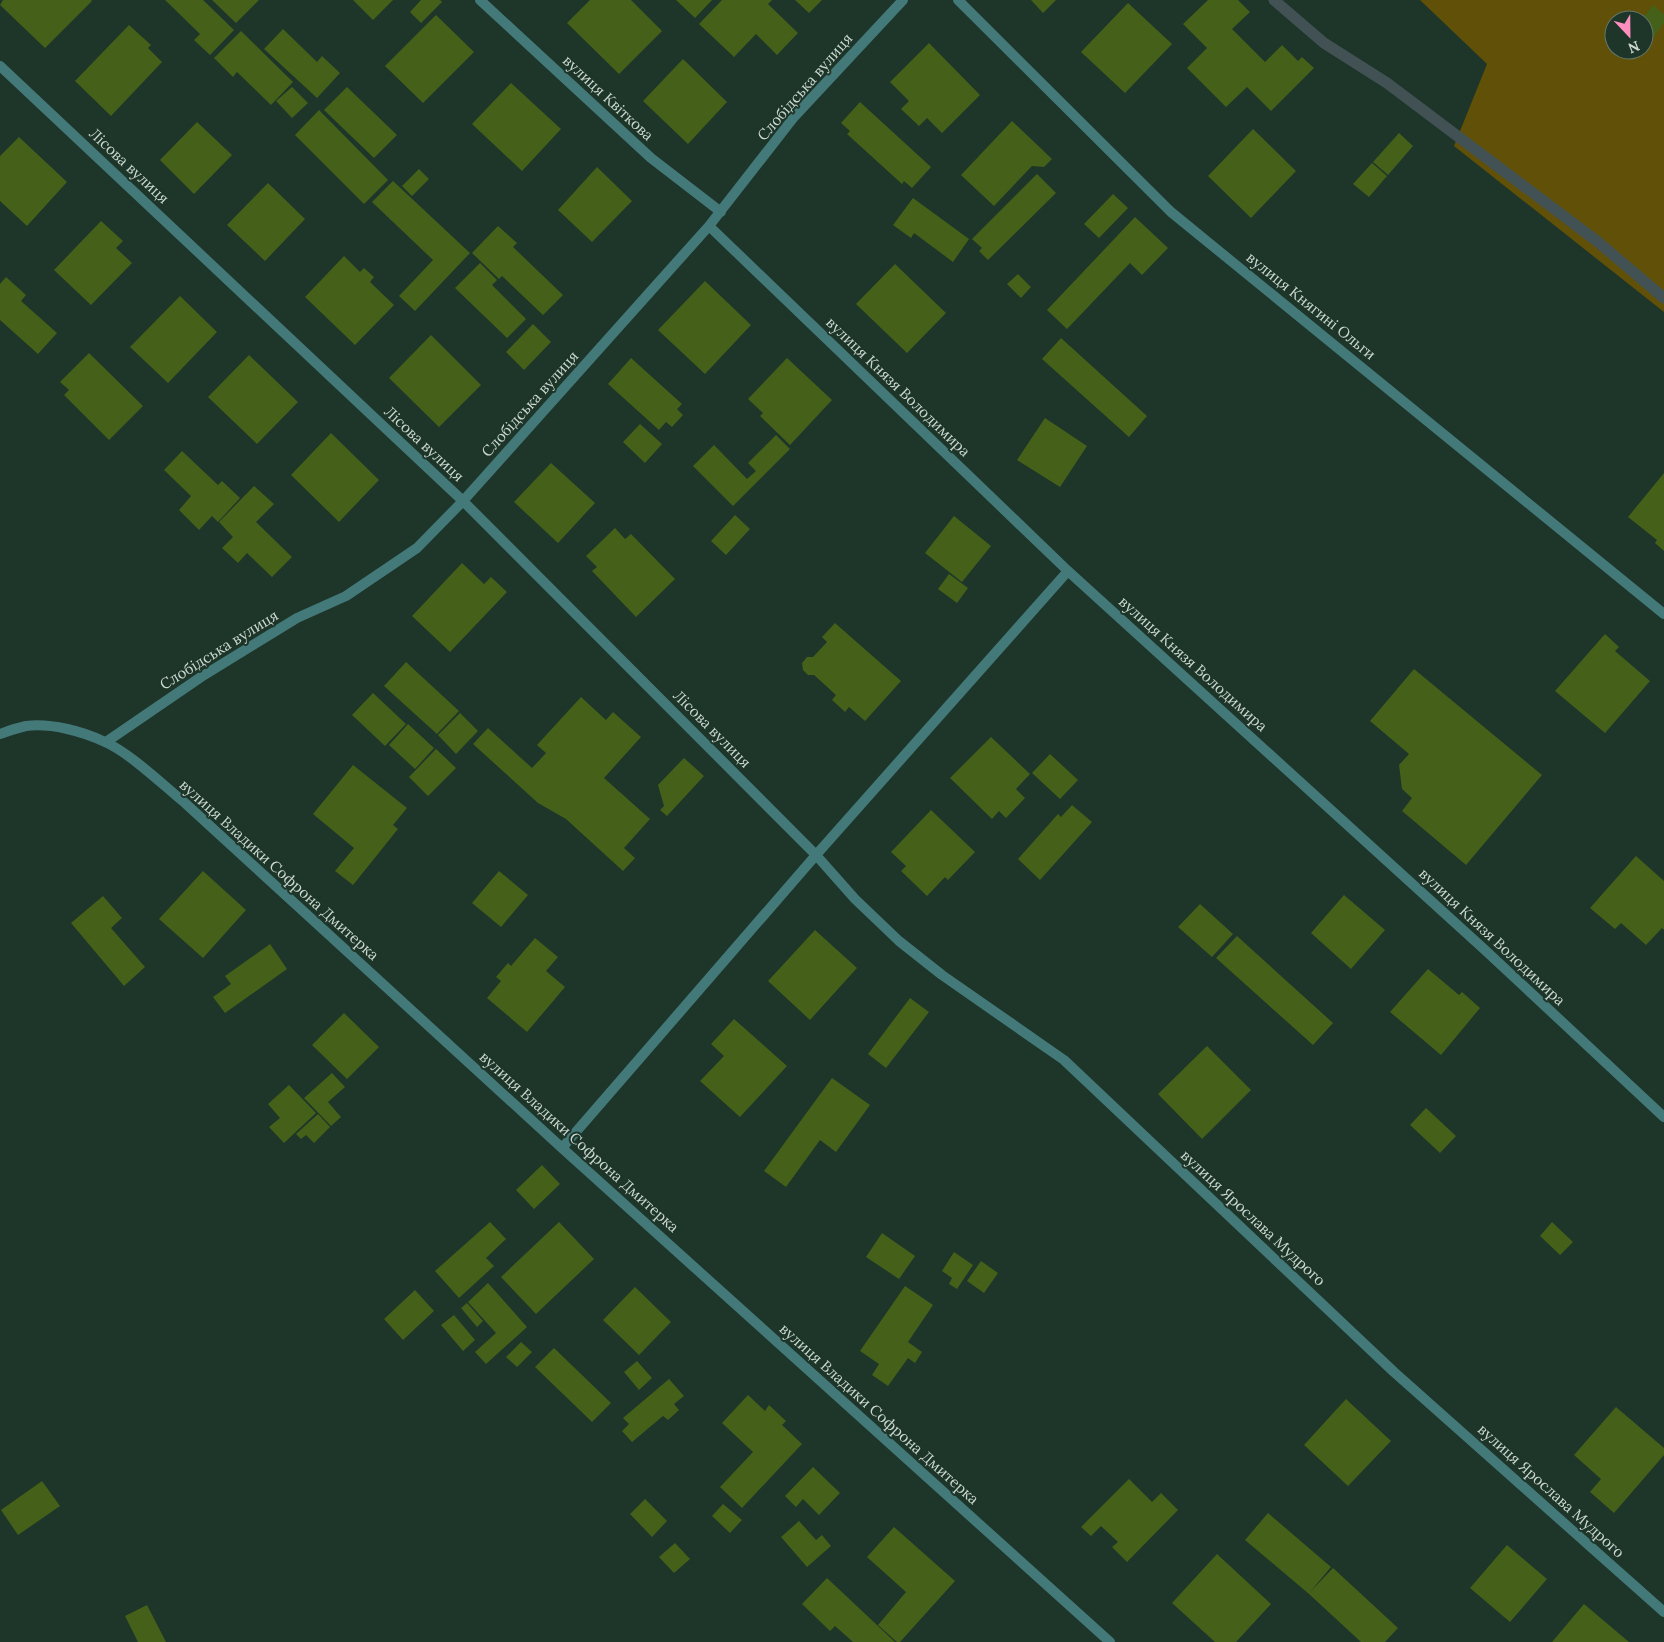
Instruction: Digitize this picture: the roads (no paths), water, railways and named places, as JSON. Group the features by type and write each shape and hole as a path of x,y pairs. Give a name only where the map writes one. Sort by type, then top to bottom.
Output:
{"street":[{"name":"вулиця Квіткова","path":"480,0 651,158 721,212"},
{"name":"Слобідська вулиця","path":"106,742 201,677 297,618 346,596 417,548 463,501 709,226 794,117 903,0"},
{"name":"вулиця Княгині Ольги","path":"958,0 1171,212 1664,614"},
{"name":"Лісова вулиця","path":"0,66 463,501 816,855"},
{"name":"вулиця Князя Володимира","path":"709,226 1068,571 1485,950 1664,1117"},
{"path":"562,1148 816,855 1068,571"},
{"name":"вулиця Владики Софрона Дмитерка","path":"0,734 36,726 78,732 106,742 135,762 185,803 562,1148 1110,1642"},
{"name":"вулиця Ярослава Мудрого","path":"816,855 855,899 899,941 942,975 1064,1060 1394,1372 1664,1612"}],"waterway":[{"path":"1274,0 1324,43 1387,83 1598,242 1664,298"}]}
